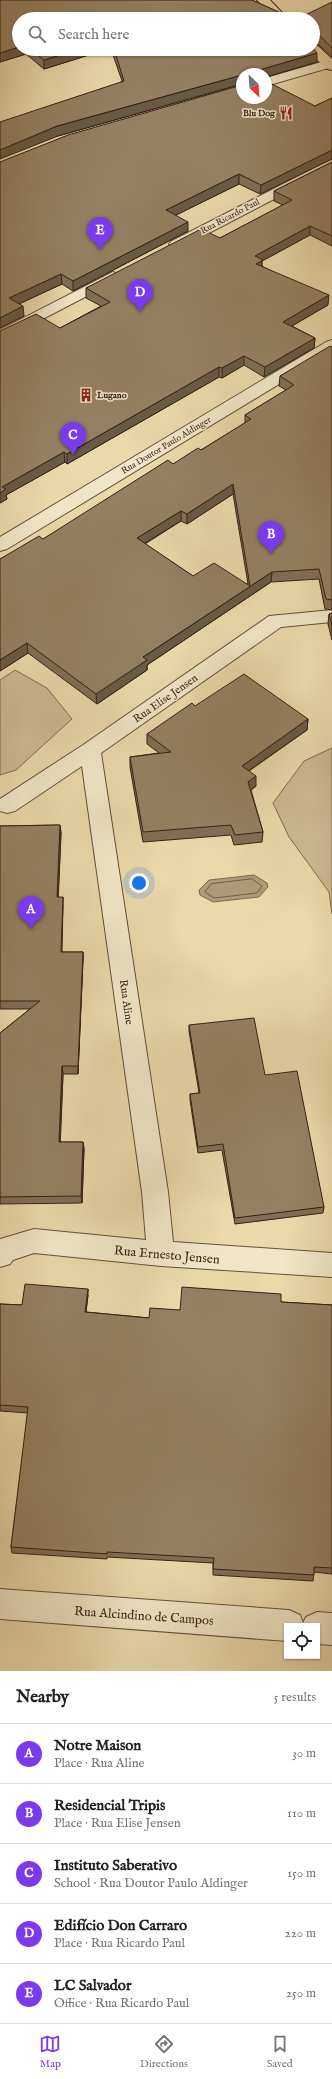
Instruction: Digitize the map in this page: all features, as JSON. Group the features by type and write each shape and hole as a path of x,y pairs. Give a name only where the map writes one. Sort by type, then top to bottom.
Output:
{"main road":[{"path":"264,0 275,12"},
{"path":"320,55 331,64"}],"street":[{"path":"272,80 331,64"},
{"name":"Rua Ricardo Paul","path":"162,251 332,163"},
{"path":"0,336 127,270"},
{"name":"Rua Doutor Paulo Aldinger","path":"0,545 332,345"},
{"name":"Rua Elise Jensen","path":"7,805 90,750 276,621 332,616"},
{"name":"Rua Aline","path":"90,750 155,1192 161,1254"},
{"name":"Rua Ernesto Jensen","path":"2,1253 34,1241 161,1254 332,1265"},
{"name":"Rua Alcindino de Campos","path":"0,1604 284,1626"},
{"path":"320,1628 332,1629"}],"shaded area":[{"path":"15,670 47,688 72,719 16,770 0,775 0,680"},
{"path":"332,748 332,914 329,892 289,837 273,803 304,761"}],"water":[{"path":"254,875 267,883 268,887 259,897 213,902 200,895 199,890 209,880"}],"building":[{"path":"0,0 252,0 279,12 12,12 12,49 0,53"},
{"path":"332,2 332,48 320,36 320,12 311,12"},
{"path":"39,56 57,56 44,60"},
{"path":"116,56 307,56 266,68 236,68 236,77 57,126 0,150 0,122 124,81"},
{"path":"272,84 315,106 332,98 332,150 261,185 239,174 166,210 188,222 73,281 61,274 9,298 23,306 0,318 0,162 68,135 236,87 236,104 272,104"},
{"path":"332,162 332,236 310,226 255,256 263,260 256,264 329,295 283,322 315,338 265,367 244,356 222,368 219,367 67,454 64,452 2,487 6,489 0,493 0,331 36,314 60,328 110,302 86,288 201,229 220,238 292,200 274,191"},
{"path":"330,346 332,347 332,600 326,599 319,569 272,572 143,657 147,660 96,694 27,643 0,660 0,559 39,536 43,539 168,460 173,464 198,448 201,450 251,419 245,415 294,385 280,376","holes":["233,484 250,586 214,563 193,576 137,538 181,511 187,514"]},
{"path":"332,613 332,626 329,614"},
{"path":"244,674 308,719 242,766 256,776 248,782 263,832 235,835 231,825 143,832 130,757 171,752 147,734 192,703 195,706"},
{"path":"60,825 57,897 63,897 61,952 83,952 78,1066 62,1066 59,1142 83,1142 81,1196 0,1197 0,1033 40,1001 0,1001 0,826"},
{"path":"254,1018 265,1075 297,1071 324,1207 235,1218 223,1144 198,1147 190,1094 200,1093 189,1025"},
{"path":"25,1284 88,1289 85,1312 149,1318 150,1308 180,1310 182,1287 281,1294 281,1302 332,1305 332,1568 314,1567 314,1575 213,1569 214,1558 107,1552 107,1554 11,1547 28,1407 0,1405 0,1304 22,1305"}],"place":[{"name":"Blu Dog","path":"286,113"},
{"name":"LC Salvador","path":"100,250"},
{"name":"Edifício Don Carraro","path":"140,312"},
{"name":"Lugano","path":"86,395"},
{"name":"Instituto Saberativo","path":"73,455"},
{"name":"Residencial Tripis","path":"271,554"},
{"name":"Notre Maison","path":"31,929"}]}
